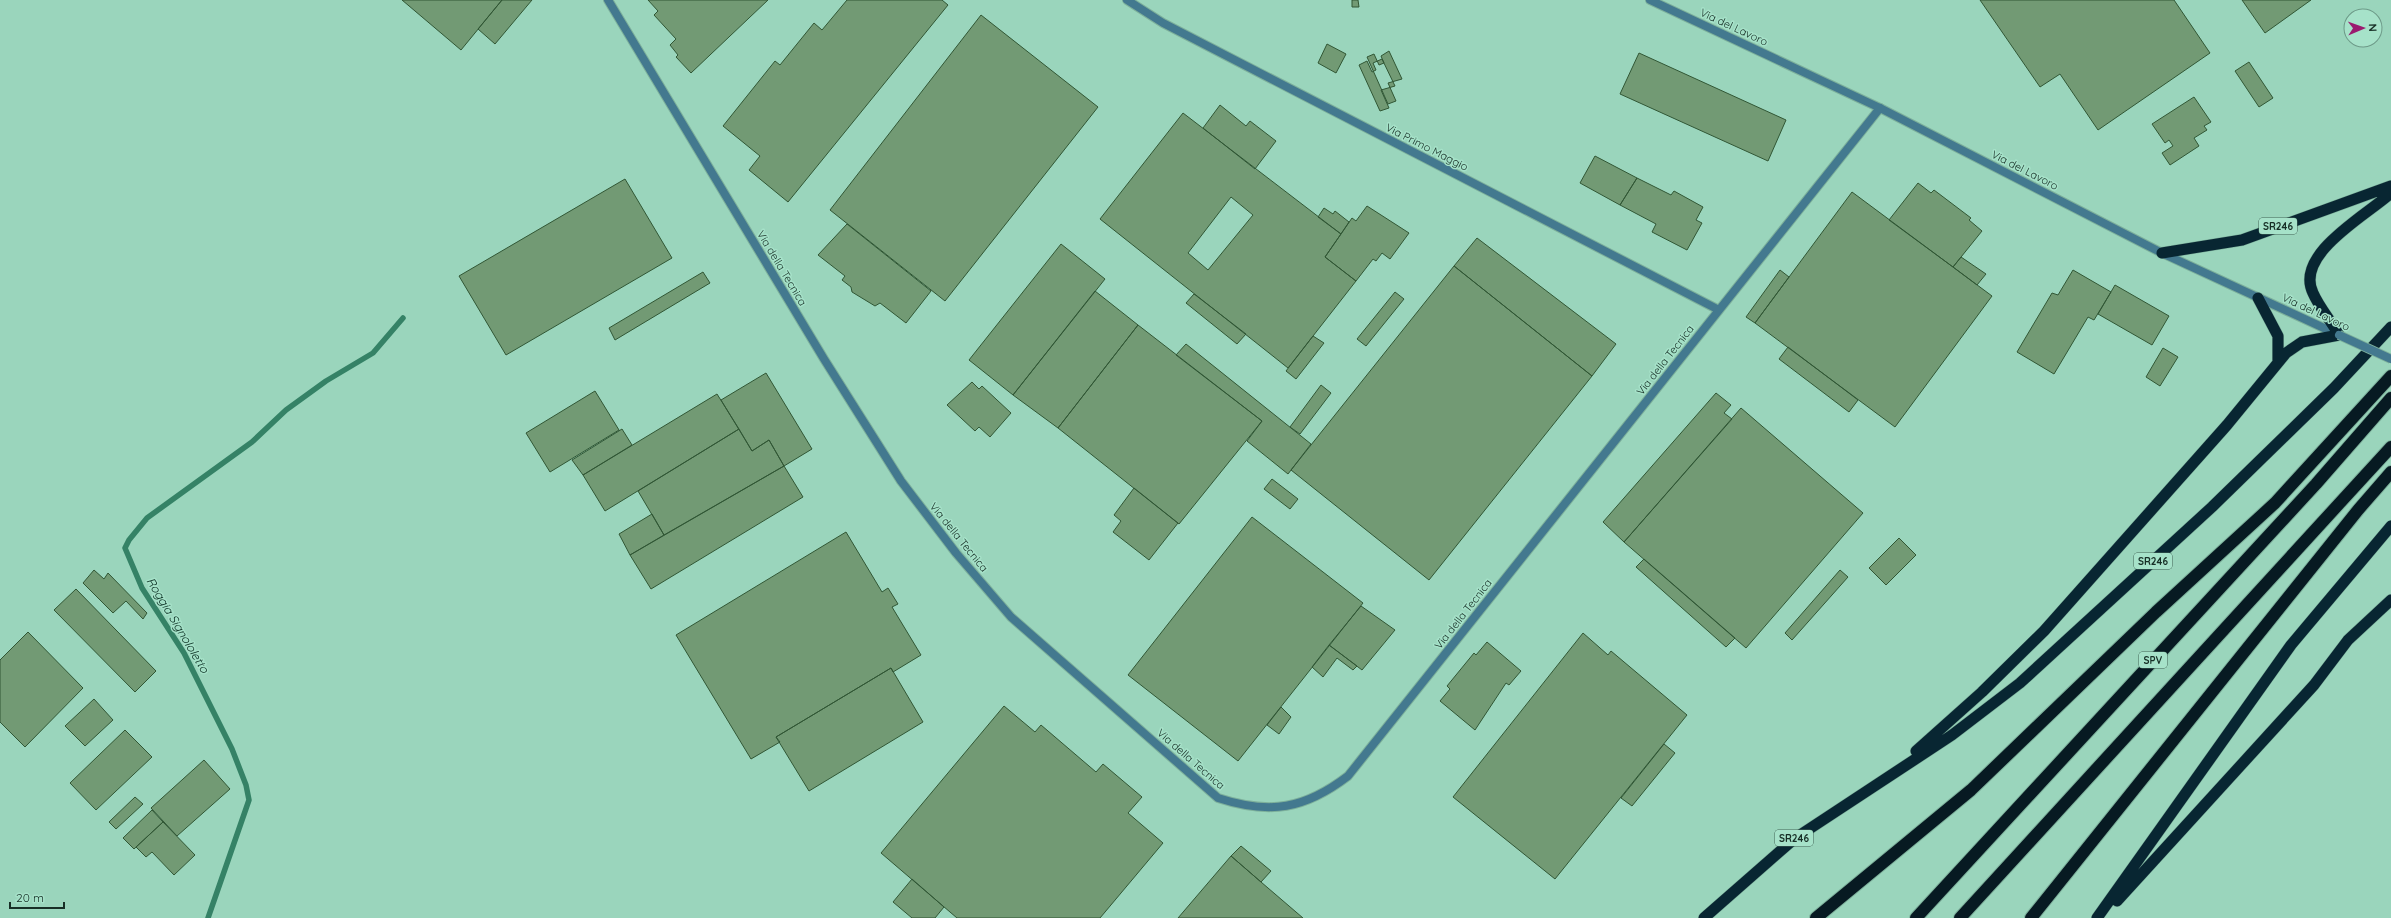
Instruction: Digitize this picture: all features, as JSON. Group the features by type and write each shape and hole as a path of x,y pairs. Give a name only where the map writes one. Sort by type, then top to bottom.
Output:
{"highway":[{"name":"SR246","path":"2162,253 2242,240 2391,186"},
{"path":"1894,771 1982,692 2044,631 2227,425 2278,362 2302,342 2339,335 2312,292 2310,274 2315,258 2326,245 2391,193"},
{"path":"2258,298 2278,336 2278,362"},
{"name":"SR246","path":"1704,918 1794,839 1894,771 1952,735 2020,682 2212,507 2334,388 2391,327"},
{"path":"1816,918 1971,790 2156,612 2275,503 2391,376"},
{"name":"SPV","path":"1916,918 2316,484 2391,398"},
{"name":"SPV","path":"1960,918 2391,447"},
{"path":"2031,918 2353,516 2391,472"},
{"path":"2097,918 2291,645 2391,526"},
{"path":"2102,918 2314,685 2348,640 2391,600"}],"street":[{"name":"Via della Tecnica","path":"608,0 864,423 901,481 956,553 1011,617 1218,798 1240,805 1271,808 1297,804 1327,792 1348,776 1880,108"},
{"name":"Via Primo Maggio","path":"1128,0 1163,23 1719,310"},
{"name":"Via del Lavoro","path":"1650,0 1880,108 2162,253 2391,359"}],"building":[{"path":"402,0 502,0 461,50"},
{"path":"502,0 532,0 495,44 478,29"},
{"path":"648,0 768,0 691,73 676,57 678,55 670,45 676,39 654,15 658,11"},
{"path":"847,0 942,0 948,5 788,202 749,170 760,156 723,126 775,61 780,65 814,23 822,30"},
{"path":"1352,0 1358,0 1359,7 1352,7"},
{"path":"1980,0 2174,0 2210,53 2098,130 2060,74 2040,87"},
{"path":"2242,0 2311,0 2265,33"},
{"path":"981,15 1098,107 945,301 830,210"},
{"path":"1327,44 1346,54 1336,73 1318,63"},
{"path":"1389,51 1402,79 1388,83 1396,101 1388,104 1367,57 1374,54 1379,65 1384,63 1381,56"},
{"path":"1639,53 1786,120 1768,161 1620,94"},
{"path":"1382,59 1395,86 1381,90 1389,108 1380,111 1359,65 1367,61 1372,72 1376,70 1373,63"},
{"path":"2249,62 2273,98 2259,107 2235,71"},
{"path":"2194,97 2211,122 2204,126 2207,130 2194,138 2199,146 2170,165 2162,153 2173,146 2169,140 2165,143 2152,124"},
{"path":"1220,105 1246,126 1250,121 1276,141 1255,169 1203,128"},
{"path":"1183,113 1341,234 1325,257 1356,281 1288,368 1100,219","holes":["1231,197 1253,215 1208,270 1188,253"]},
{"path":"1595,156 1637,178 1620,205 1580,183"},
{"path":"1637,178 1671,195 1674,191 1703,207 1696,220 1702,223 1687,250 1652,232 1656,224 1620,205"},
{"path":"625,179 672,258 506,355 459,276"},
{"path":"1918,183 1931,193 1934,190 1971,218 1969,220 1982,231 1953,267 1889,220"},
{"path":"1852,192 1992,296 1895,427 1755,323"},
{"path":"1367,206 1409,233 1390,259 1382,253 1376,261 1373,259 1356,281 1325,257 1352,218 1356,221"},
{"path":"1324,208 1333,214 1335,211 1349,222 1341,234 1318,217"},
{"path":"847,224 931,291 906,323 880,303 875,306 852,292 851,287 842,280 845,276 818,255"},
{"path":"1477,238 1616,344 1592,376 1454,266"},
{"path":"1061,244 1105,279 1013,395 969,360"},
{"path":"1961,257 1986,274 1977,285 1953,267"},
{"path":"1454,266 1592,376 1429,580 1291,470"},
{"path":"1780,270 1789,277 1755,323 1746,317"},
{"path":"2073,270 2111,292 2094,320 2088,317 2054,374 2017,352 2052,293 2058,295"},
{"path":"703,272 710,283 615,340 609,328"},
{"path":"2115,285 2169,316 2152,345 2098,314"},
{"path":"1095,291 1138,325 1058,428 1013,395"},
{"path":"1395,292 1404,299 1366,346 1357,339"},
{"path":"1194,294 1246,334 1237,344 1186,303"},
{"path":"1138,325 1262,421 1179,524 1058,428"},
{"path":"1313,336 1324,343 1296,379 1286,371"},
{"path":"1186,344 1311,444 1288,474 1247,441 1262,421 1176,355"},
{"path":"1788,347 1858,400 1849,412 1779,359"},
{"path":"2163,348 2178,357 2160,386 2146,377"},
{"path":"766,373 812,449 784,466 769,440 752,451 721,400"},
{"path":"972,382 979,389 982,386 1011,413 990,437 979,427 975,431 947,405"},
{"path":"1321,385 1331,393 1300,434 1290,427"},
{"path":"595,391 619,430 550,472 526,433"},
{"path":"1716,393 1731,405 1724,413 1732,419 1624,542 1603,522"},
{"path":"717,394 739,429 605,511 583,475"},
{"path":"1741,408 1863,513 1746,648 1624,542"},
{"path":"622,429 632,445 583,475 572,460"},
{"path":"739,429 752,451 769,440 784,466 664,535 638,491"},
{"path":"784,466 803,497 651,589 630,555"},
{"path":"1272,479 1298,499 1290,509 1264,489"},
{"path":"1134,488 1178,523 1149,560 1113,532 1121,521 1114,515"},
{"path":"652,514 664,535 630,555 619,534"},
{"path":"1252,517 1363,603 1238,761 1128,675"},
{"path":"846,532 882,592 888,588 898,604 892,607 921,655 893,672 891,668 776,737 780,742 751,759 676,635"},
{"path":"1899,538 1916,555 1886,585 1869,568"},
{"path":"1644,559 1735,638 1726,647 1636,567"},
{"path":"94,570 104,579 108,573 147,613 143,619 126,601 113,613 83,583"},
{"path":"1840,570 1848,577 1792,640 1785,633"},
{"path":"76,589 156,671 135,692 54,610"},
{"path":"1361,606 1395,630 1362,670 1329,645"},
{"path":"28,632 83,688 25,747 0,722 0,660"},
{"path":"1583,633 1608,655 1611,651 1687,715 1555,879 1453,797"},
{"path":"1487,642 1521,671 1509,685 1506,683 1475,730 1440,701 1450,689 1447,686 1474,653 1476,655"},
{"path":"1329,645 1357,666 1353,670 1337,658 1323,677 1312,667"},
{"path":"891,668 923,722 809,791 776,737"},
{"path":"94,699 113,720 85,746 65,726"},
{"path":"1004,706 1035,732 1041,725 1096,772 1103,764 1142,797 1128,813 1163,843 1100,918 957,918 881,853"},
{"path":"1281,707 1291,717 1279,734 1267,725"},
{"path":"125,730 152,757 96,810 70,783"},
{"path":"1664,744 1675,753 1632,806 1621,798"},
{"path":"204,760 230,789 177,836 151,808"},
{"path":"135,797 143,804 116,829 109,822"},
{"path":"152,810 163,822 134,849 123,838"},
{"path":"163,822 195,855 174,875 152,852 146,857 136,847"},
{"path":"1241,846 1271,871 1261,882 1231,856"},
{"path":"1231,856 1261,882 1303,918 1178,918"},
{"path":"912,879 944,907 935,918 912,918 893,902"}],"waterway":[{"name":"Roggia Signololetto","path":"208,918 249,800 246,785 232,749 184,653 142,588 125,548 129,540 147,518 252,442 286,410 326,381 373,353 403,318"}]}
